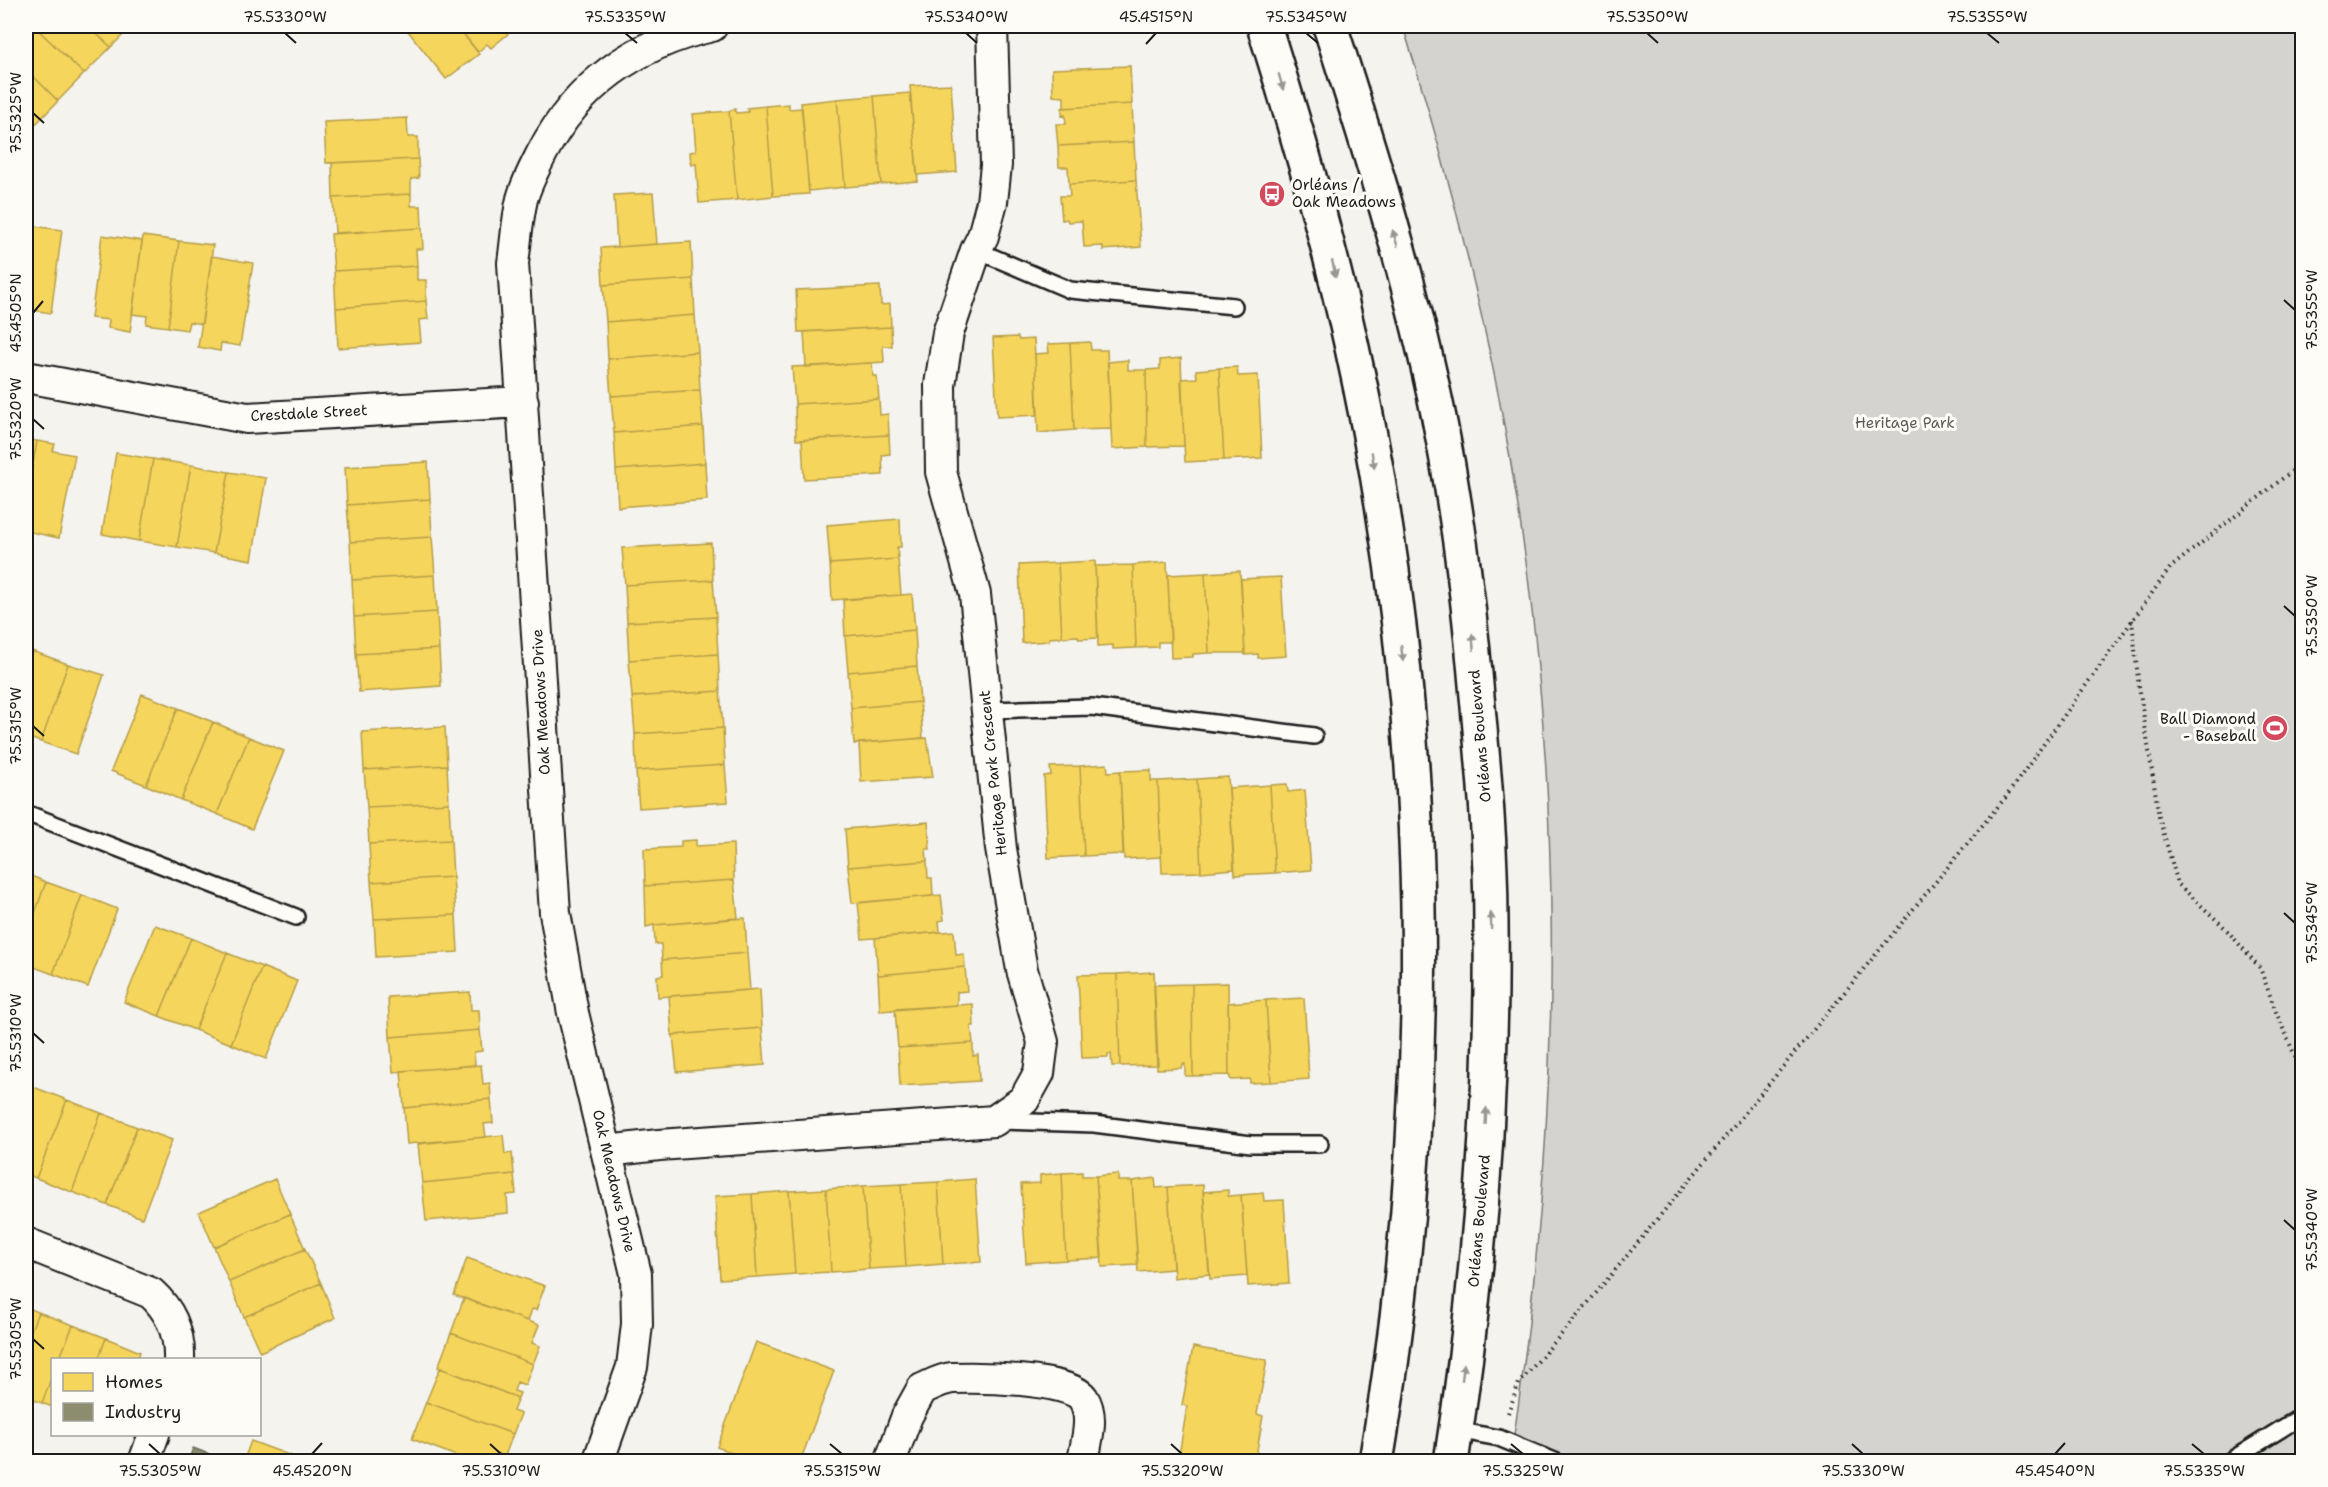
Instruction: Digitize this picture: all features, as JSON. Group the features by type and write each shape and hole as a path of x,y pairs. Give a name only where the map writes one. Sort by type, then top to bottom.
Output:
{"main road":[{"path":"1264,26 1330,256 1352,346 1388,551 1403,662 1417,889 1419,982 1416,1089 1410,1194 1399,1300 1376,1461"},
{"name":"Orléans Boulevard","path":"1330,26 1412,294 1436,405 1460,542 1472,635 1488,824 1491,1016 1480,1216 1453,1446"}],"street":[{"name":"Oak Meadows Drive","path":"598,1461 632,1367 637,1324 636,1274 573,1013 555,913 513,263 522,199 536,164 555,129 585,93 620,63 679,33 712,26"},
{"name":"Heritage Park Crescent","path":"992,26 996,165 992,202 983,236 976,250 948,333 940,385 941,472 975,594 1000,849 1022,970 1043,1042 1039,1073 1024,1100 994,1121"},
{"name":"Crestdale Street","path":"26,377 247,418 523,402"},
{"path":"607,1151 659,1145 994,1121"},
{"path":"26,1243 151,1293 165,1306 179,1341 179,1358"},
{"path":"890,1461 907,1416 922,1389 950,1378 1041,1381 1064,1386 1082,1396 1088,1409 1089,1423 1083,1461"},
{"path":"144,1461 153,1436"}],"lane":[{"path":"976,250 1070,290 1234,306"},
{"path":"986,710 1092,707 1314,735"},
{"path":"26,813 296,917"},
{"path":"994,1121 1094,1124 1251,1144 1320,1144"},
{"path":"2228,1461 2302,1416"},
{"path":"1453,1446 1499,1438 1557,1461"}],"path":[{"path":"1499,1438 1519,1383 2005,798 2170,568 2302,463"},
{"path":"2132,620 2138,679 2159,817 2178,884 2224,927 2260,968 2302,1072"}],"green space":[{"name":"Heritage Park","path":"1403,26 2302,26 2302,1461 1510,1461 1528,1328 1542,1195 1549,1061 1551,927 1547,793 1537,659 1521,525 1498,393 1455,208"}],"building: Homes":[{"path":"26,26 34,26 84,74 58,101 26,69"},
{"path":"34,26 88,26 111,47 84,74"},
{"path":"88,26 132,26 111,47"},
{"path":"404,26 457,26 479,54 446,79"},
{"path":"457,26 501,26 508,34 491,48 487,44 478,52"},
{"path":"1130,66 1132,104 1064,108 1064,97 1053,96 1052,69"},
{"path":"26,69 58,101 32,128 26,122"},
{"path":"951,84 957,172 917,175 910,86"},
{"path":"910,93 918,181 881,184 874,96"},
{"path":"874,96 881,184 845,187 837,99"},
{"path":"837,99 845,187 809,191 801,103"},
{"path":"789,104 789,109 802,108 809,194 773,196 766,106"},
{"path":"1132,104 1134,142 1058,146 1056,124 1066,124 1065,115 1062,116 1062,108"},
{"path":"766,106 773,196 737,200 729,111 735,109 736,113 748,112 747,108"},
{"path":"729,111 737,200 699,203 696,164 691,165 690,152 696,151 693,114"},
{"path":"407,118 408,137 418,137 418,159 326,163 324,122"},
{"path":"1134,142 1136,180 1069,184 1068,167 1059,167 1058,146"},
{"path":"418,159 419,178 411,179 411,194 333,198 332,163"},
{"path":"1136,180 1141,247 1103,250 1103,246 1084,247 1082,221 1062,220 1060,196 1070,196 1069,184"},
{"path":"653,193 657,244 617,247 614,195"},
{"path":"411,194 411,206 421,206 422,228 335,233 333,198"},
{"path":"26,225 62,230 51,313 26,309"},
{"path":"422,228 423,249 416,249 417,266 334,271 331,234"},
{"path":"102,235 142,241 130,332 108,328 109,320 91,318"},
{"path":"143,236 179,241 168,327 146,324 147,316 132,314"},
{"path":"179,241 213,245 202,324 189,322 187,330 168,327"},
{"path":"691,242 693,279 603,285 601,248"},
{"path":"212,256 253,263 240,346 221,343 220,351 198,347"},
{"path":"417,266 417,280 426,280 426,301 336,308 334,271"},
{"path":"693,279 695,315 606,322 603,285"},
{"path":"880,286 881,305 890,304 891,327 798,332 796,290"},
{"path":"426,301 428,319 419,320 421,342 338,348 336,308"},
{"path":"695,315 698,352 608,359 606,322"},
{"path":"891,327 892,346 883,346 884,362 806,367 804,332"},
{"path":"1018,337 1019,340 1034,339 1038,415 997,417 993,338"},
{"path":"1090,342 1091,350 1107,350 1111,429 1074,430 1070,343"},
{"path":"1070,343 1074,430 1038,433 1035,354 1049,353 1048,344"},
{"path":"698,352 700,390 611,396 608,359"},
{"path":"1181,358 1184,446 1147,447 1146,370 1160,369 1160,360"},
{"path":"1128,360 1128,370 1146,370 1147,447 1112,449 1108,362"},
{"path":"872,363 873,376 877,376 879,399 795,404 792,367"},
{"path":"1237,367 1238,376 1258,375 1262,458 1224,460 1219,368"},
{"path":"1219,368 1224,460 1185,462 1181,379 1197,378 1196,370"},
{"path":"700,390 703,426 614,433 611,396"},
{"path":"879,399 880,415 888,414 889,435 796,440 795,404"},
{"path":"703,426 705,463 616,470 614,433"},
{"path":"889,435 890,454 882,455 883,475 804,479 802,440"},
{"path":"26,439 37,441 26,503"},
{"path":"37,441 55,444 53,451 75,455 59,538 26,531 26,503"},
{"path":"116,453 153,459 139,541 102,534"},
{"path":"153,459 191,465 177,547 139,541"},
{"path":"428,462 430,499 347,505 345,467"},
{"path":"705,463 707,500 618,507 616,470"},
{"path":"191,465 229,472 214,553 177,547"},
{"path":"229,472 266,478 252,560 214,553"},
{"path":"430,499 432,537 350,542 347,505"},
{"path":"900,519 901,547 897,547 898,559 830,564 827,525"},
{"path":"432,537 435,575 352,580 350,542"},
{"path":"711,543 713,580 625,585 622,548"},
{"path":"898,559 901,595 832,600 830,564"},
{"path":"1095,561 1098,638 1062,637 1058,563"},
{"path":"1167,562 1171,642 1158,642 1158,647 1136,648 1133,565"},
{"path":"1058,563 1062,637 1049,638 1049,641 1022,643 1019,565"},
{"path":"1133,565 1136,648 1113,649 1113,645 1098,646 1095,566"},
{"path":"1240,571 1245,653 1209,653 1205,573"},
{"path":"1205,573 1209,653 1193,654 1193,657 1171,658 1168,575"},
{"path":"435,575 437,612 354,617 352,580"},
{"path":"1281,577 1286,656 1258,658 1258,654 1245,655 1241,579"},
{"path":"713,580 716,617 627,622 625,585"},
{"path":"912,594 915,630 845,636 843,600"},
{"path":"437,612 439,649 356,654 354,617"},
{"path":"716,617 718,654 629,660 627,622"},
{"path":"915,630 917,666 848,672 845,636"},
{"path":"26,649 32,651 26,671"},
{"path":"439,649 441,686 359,692 356,654"},
{"path":"32,651 68,664 41,742 26,737 26,671"},
{"path":"718,654 720,691 632,697 629,660"},
{"path":"68,664 104,675 76,754 41,742"},
{"path":"917,666 920,702 851,708 848,672"},
{"path":"720,691 723,728 635,734 632,697"},
{"path":"142,694 178,708 146,785 111,771"},
{"path":"920,702 923,738 854,744 851,708"},
{"path":"178,708 213,722 181,800 146,785"},
{"path":"213,722 249,737 217,814 181,800"},
{"path":"445,727 447,765 364,770 362,732"},
{"path":"723,728 725,765 636,771 635,734"},
{"path":"249,737 284,751 252,829 217,814"},
{"path":"927,738 933,777 861,782 859,743"},
{"path":"1107,764 1108,772 1120,771 1123,854 1084,856 1080,766"},
{"path":"447,765 449,803 367,807 364,770"},
{"path":"725,765 728,802 639,808 636,771"},
{"path":"1080,766 1084,856 1048,858 1044,776 1051,775 1050,767"},
{"path":"1151,770 1151,781 1158,781 1161,857 1124,859 1120,771"},
{"path":"1228,777 1234,869 1201,872 1197,779"},
{"path":"1197,779 1201,872 1162,873 1158,781"},
{"path":"1287,784 1288,792 1305,790 1311,870 1275,873 1270,785"},
{"path":"1270,785 1275,873 1235,875 1229,788"},
{"path":"449,803 451,840 369,844 367,807"},
{"path":"928,822 930,849 926,849 927,861 848,867 845,829"},
{"path":"451,840 453,877 371,882 369,844"},
{"path":"696,840 696,846 733,844 734,880 645,886 644,849 681,847 681,841"},
{"path":"927,861 928,878 932,878 933,896 852,903 848,867"},
{"path":"26,874 46,882 26,938"},
{"path":"453,877 456,915 374,919 371,882"},
{"path":"734,880 738,918 646,927 645,886"},
{"path":"46,882 82,895 53,974 26,964 26,938"},
{"path":"82,895 117,909 88,987 53,974"},
{"path":"941,895 944,920 939,921 940,932 862,939 858,903"},
{"path":"456,915 458,952 376,957 374,919"},
{"path":"745,918 747,953 662,960 661,944 655,944 654,925"},
{"path":"155,925 191,938 159,1016 124,1002"},
{"path":"954,931 956,955 964,954 965,967 878,975 875,938"},
{"path":"191,938 227,953 195,1030 159,1016"},
{"path":"227,953 262,967 231,1044 195,1030"},
{"path":"747,953 750,990 658,997 657,976 663,975 662,960"},
{"path":"262,967 297,981 266,1059 231,1044"},
{"path":"965,967 967,991 957,992 957,1005 880,1011 878,975"},
{"path":"1154,972 1158,1065 1120,1066 1117,974"},
{"path":"1117,974 1120,1066 1112,1066 1111,1054 1108,1054 1108,1057 1082,1058 1078,975"},
{"path":"1228,983 1229,1075 1193,1076 1192,984"},
{"path":"1192,984 1193,1076 1185,1076 1185,1064 1182,1064 1181,1068 1157,1069 1154,985"},
{"path":"760,989 762,1028 672,1035 669,996"},
{"path":"470,992 471,1010 479,1010 480,1030 390,1037 388,997"},
{"path":"1304,998 1309,1079 1271,1082 1266,1000"},
{"path":"1266,1000 1271,1082 1250,1083 1250,1079 1231,1080 1229,1075 1228,1003"},
{"path":"973,1004 974,1026 971,1026 973,1043 898,1048 895,1009"},
{"path":"762,1028 765,1065 677,1072 673,1035"},
{"path":"480,1030 482,1051 474,1052 475,1065 393,1072 390,1037"},
{"path":"973,1043 973,1056 978,1055 979,1081 900,1086 898,1048"},
{"path":"481,1065 483,1084 490,1083 491,1099 404,1108 401,1071"},
{"path":"31,1086 67,1100 36,1178 26,1174 26,1102"},
{"path":"491,1099 493,1123 484,1124 486,1137 407,1144 404,1108"},
{"path":"67,1100 101,1113 72,1192 36,1178"},
{"path":"101,1113 137,1127 107,1205 72,1192"},
{"path":"137,1127 172,1140 142,1218 107,1205"},
{"path":"503,1135 505,1154 512,1153 514,1174 422,1183 418,1144"},
{"path":"1082,1172 1082,1176 1096,1176 1102,1258 1066,1260 1062,1173"},
{"path":"1062,1173 1066,1260 1026,1263 1021,1184 1040,1183 1040,1175"},
{"path":"514,1174 516,1194 507,1195 508,1213 426,1221 422,1183"},
{"path":"1118,1174 1118,1181 1132,1181 1138,1265 1102,1267 1096,1176"},
{"path":"1155,1178 1156,1188 1168,1187 1173,1269 1138,1272 1132,1181"},
{"path":"275,1179 290,1214 214,1247 199,1212"},
{"path":"975,1179 981,1262 943,1264 938,1182"},
{"path":"938,1182 943,1264 906,1267 901,1184"},
{"path":"901,1184 906,1267 869,1269 863,1186"},
{"path":"1203,1185 1209,1274 1174,1278 1168,1187"},
{"path":"863,1186 869,1269 831,1272 826,1189"},
{"path":"826,1189 831,1272 795,1274 789,1191"},
{"path":"1228,1190 1228,1196 1241,1195 1247,1276 1210,1279 1203,1192"},
{"path":"789,1191 795,1274 757,1277 752,1194"},
{"path":"1263,1193 1264,1201 1284,1200 1289,1283 1248,1286 1241,1195"},
{"path":"752,1194 757,1277 720,1279 715,1196"},
{"path":"290,1214 305,1249 229,1282 214,1247"},
{"path":"305,1249 321,1283 244,1317 229,1282"},
{"path":"467,1258 545,1286 536,1310 532,1309 528,1321 454,1295"},
{"path":"321,1283 335,1318 260,1352 244,1317"},
{"path":"464,1298 539,1325 532,1343 540,1346 533,1364 451,1333"},
{"path":"26,1307 38,1312 26,1344"},
{"path":"38,1312 73,1325 60,1358 51,1358 51,1379 42,1403 26,1397 26,1344"},
{"path":"73,1325 106,1338 99,1358 60,1358"},
{"path":"451,1333 533,1364 525,1385 517,1382 514,1391 520,1393 518,1398 438,1367"},
{"path":"106,1338 140,1352 138,1358 99,1358"},
{"path":"756,1342 834,1371 800,1462 755,1462 717,1447"},
{"path":"1193,1347 1267,1360 1257,1414 1263,1416 1255,1462 1178,1462 1187,1406 1182,1405"},
{"path":"440,1368 518,1398 513,1411 521,1414 513,1434 426,1402"},
{"path":"51,1379 51,1407 42,1403"},
{"path":"426,1402 513,1434 505,1456 497,1453 493,1462 472,1462 412,1439"},
{"path":"251,1441 286,1454 283,1462 243,1462"},
{"path":"286,1454 306,1462 283,1462"}],"building: Industry":[{"path":"193,1448 222,1459 223,1456 238,1462 188,1462"}],"place":[{"name":"Orléans / Oak Meadows","path":"1272,194"},
{"name":"Ball Diamond - Baseball","path":"2275,728"}]}
